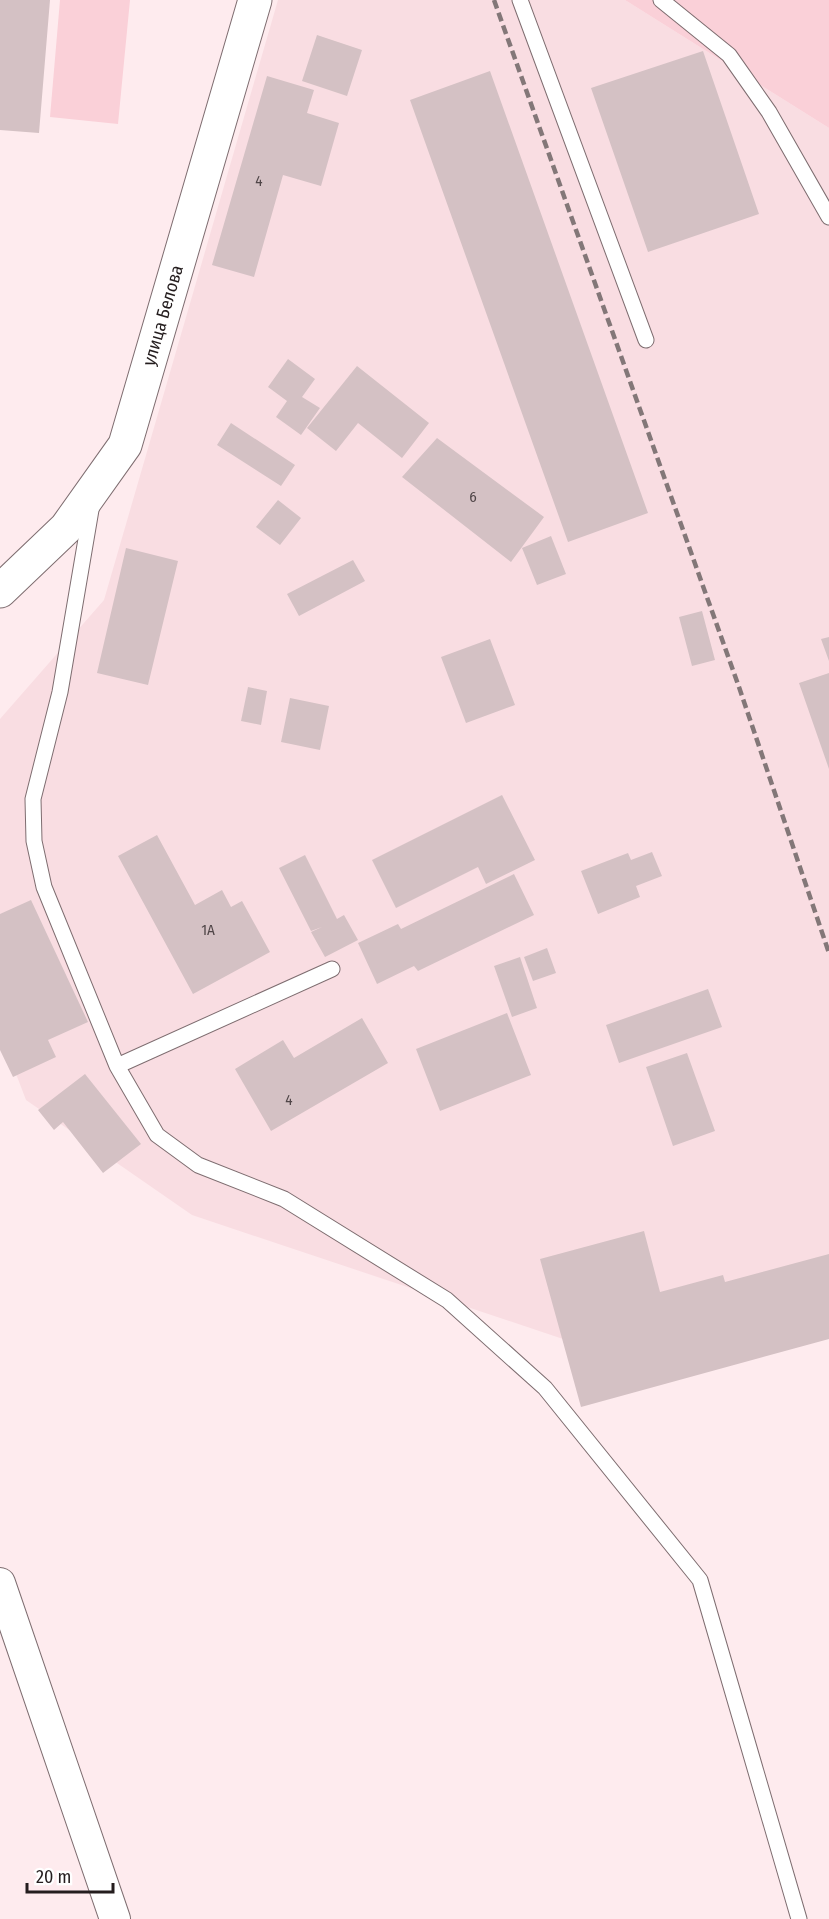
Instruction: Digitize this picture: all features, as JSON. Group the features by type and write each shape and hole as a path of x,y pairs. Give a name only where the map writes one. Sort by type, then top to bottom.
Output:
{"main road":[{"name":"улица Белова","path":"0,591 66,528 125,444 255,0"}],"street":[{"path":"0,1583 115,1919"}],"lane":[{"path":"520,0 646,340"},
{"path":"661,0 729,55 769,112 829,217"},
{"path":"95,487 60,692 33,799 34,841 44,887 117,1066 157,1135 198,1165 284,1199 447,1300 545,1388 700,1580 799,1919"},
{"path":"117,1066 332,969"}],"shaded area":[{"path":"60,0 130,0 118,124 50,117"},
{"path":"278,0 625,0 829,128 829,1293 563,1339 192,1215 26,1100 0,1032 0,719 104,600"},
{"path":"625,0 829,0 829,128"}],"building":[{"path":"0,0 50,0 39,133 0,130"},
{"path":"317,35 362,50 347,96 302,81"},
{"path":"703,51 759,214 648,252 591,88"},
{"path":"490,71 648,513 568,542 410,100"},
{"path":"267,76 314,90 307,113 339,123 321,186 283,175 254,277 212,265"},
{"path":"288,359 315,379 302,397 320,408 301,435 276,417 287,401 268,387"},
{"path":"357,366 429,423 402,458 358,423 336,451 307,428"},
{"path":"231,423 295,465 281,486 217,445"},
{"path":"437,438 544,517 511,562 402,477"},
{"path":"278,500 301,518 280,545 256,527"},
{"path":"551,536 566,574 537,585 522,548"},
{"path":"126,548 178,561 148,685 97,673"},
{"path":"353,560 365,581 299,616 287,594"},
{"path":"702,611 715,660 692,666 679,617"},
{"path":"829,637 829,661 821,639"},
{"path":"490,639 515,705 466,723 441,657"},
{"path":"829,673 829,769 799,683"},
{"path":"248,687 267,691 261,725 241,721"},
{"path":"290,698 329,706 320,750 281,742"},
{"path":"502,795 535,860 486,884 478,867 396,908 372,860"},
{"path":"157,835 195,905 222,890 231,907 242,901 270,952 193,994 118,856"},
{"path":"652,852 662,876 636,886 640,897 598,914 581,871 628,853 631,860"},
{"path":"305,855 337,919 344,915 358,940 325,957 311,932 322,927 311,931 279,868"},
{"path":"514,874 534,915 418,971 414,966 377,984 358,943 398,924 401,929"},
{"path":"31,900 88,1022 48,1040 56,1057 13,1077 0,1050 0,914"},
{"path":"547,948 556,973 533,981 524,957"},
{"path":"520,957 537,1008 512,1017 494,966"},
{"path":"708,989 722,1027 619,1063 606,1025"},
{"path":"507,1013 531,1075 440,1111 416,1049"},
{"path":"362,1018 388,1063 271,1131 235,1069 283,1040 294,1058"},
{"path":"687,1053 715,1131 673,1146 646,1067"},
{"path":"85,1074 141,1144 103,1173 63,1122 54,1130 38,1110"},
{"path":"644,1231 660,1292 723,1275 725,1282 829,1254 829,1339 581,1407 540,1259"}],"railway":[{"path":"494,0 739,687 829,953"}]}
